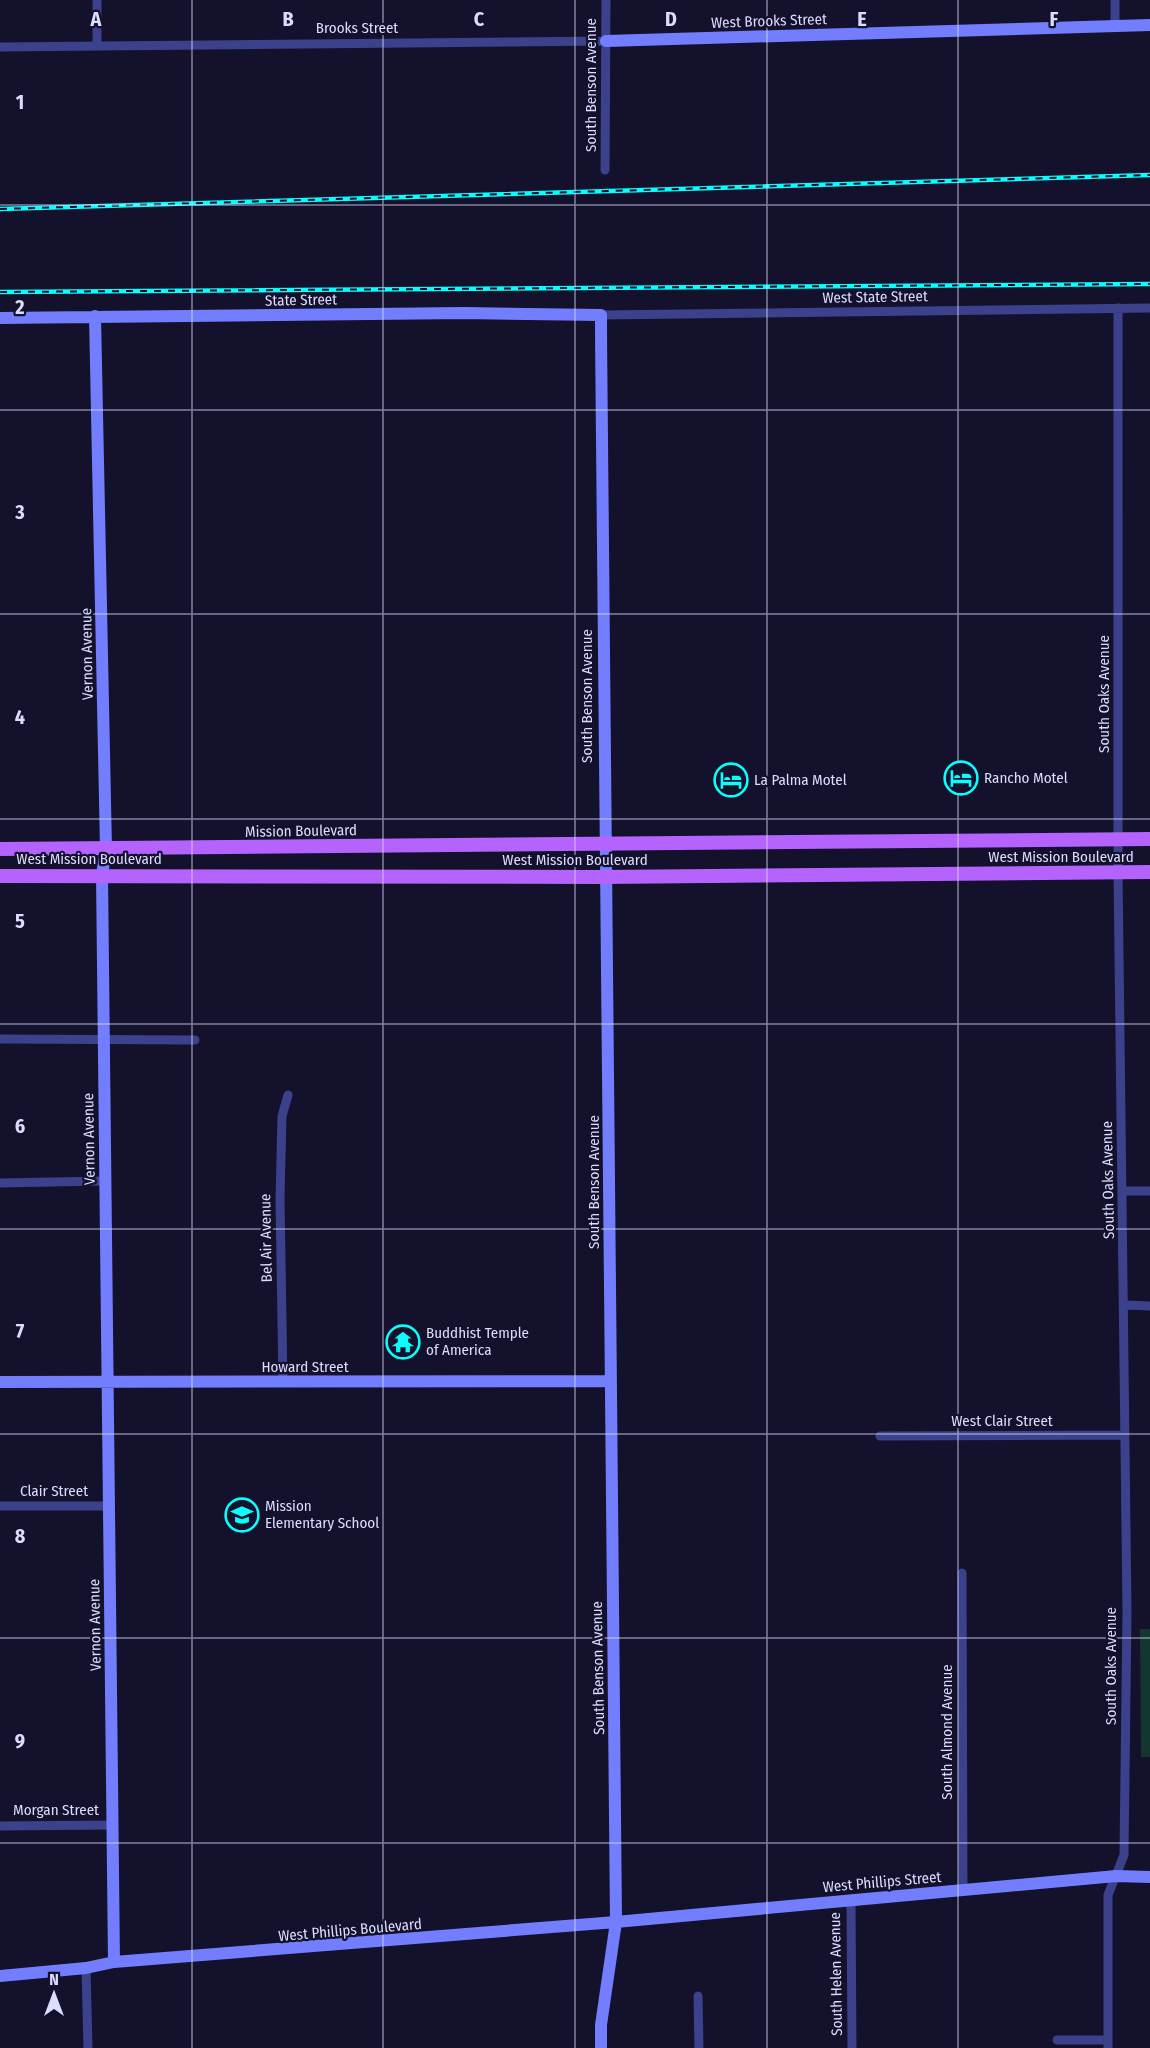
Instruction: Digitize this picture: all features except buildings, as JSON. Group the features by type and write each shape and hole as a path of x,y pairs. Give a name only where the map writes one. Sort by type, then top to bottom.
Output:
{"main road":[{"name":"West Mission Boulevard","path":"602,845 1150,839"},
{"name":"Mission Boulevard","path":"0,849 602,845"},
{"name":"West Mission Boulevard","path":"0,876 603,877 1150,872"}],"street":[{"path":"97,0 97,45"},
{"name":"South Benson Avenue","path":"605,170 606,0"},
{"path":"1115,0 1115,26"},
{"name":"West Brooks Street","path":"606,41 1150,25"},
{"name":"Brooks Street","path":"0,47 606,41"},
{"name":"South Oaks Avenue","path":"1108,2044 1108,1895 1124,1855 1127,1611 1118,872 1118,308"},
{"name":"West State Street","path":"601,315 1150,308"},
{"name":"State Street","path":"0,318 464,313 601,315"},
{"name":"South Benson Avenue","path":"601,315 602,845 608,1030 616,1922 601,2025 601,2048"},
{"name":"Vernon Avenue","path":"95,316 106,849 102,875 104,1181 114,1962"},
{"path":"0,1039 195,1040"},
{"name":"Bel Air Avenue","path":"284,1382 281,1176 282,1116 288,1095"},
{"path":"0,1183 104,1181"},
{"path":"1123,1191 1150,1191"},
{"path":"1125,1305 1150,1306"},
{"name":"Howard Street","path":"0,1382 610,1381"},
{"name":"West Clair Street","path":"880,1436 1125,1435"},
{"name":"Clair Street","path":"0,1506 108,1506"},
{"name":"South Almond Avenue","path":"962,1573 963,1891"},
{"name":"Morgan Street","path":"0,1826 112,1825"},
{"name":"West Phillips Street","path":"616,1922 1116,1876 1150,1877"},
{"name":"South Helen Avenue","path":"851,1899 852,2048"},
{"name":"West Phillips Boulevard","path":"0,1976 86,1968 114,1962 616,1922"},
{"path":"86,1968 88,2048"},
{"path":"698,1996 699,2048"},
{"path":"1056,2040 1108,2044"}],"green space":[{"path":"1140,1629 1150,1629 1150,1757 1141,1757"}],"railway":[{"path":"0,209 1150,175"},
{"path":"0,292 1150,284"}],"place":[{"name":"Rancho Motel","path":"961,778"},
{"name":"La Palma Motel","path":"731,780"},
{"name":"Buddhist Temple of America","path":"403,1342"},
{"name":"Mission Elementary School","path":"242,1515"}]}
